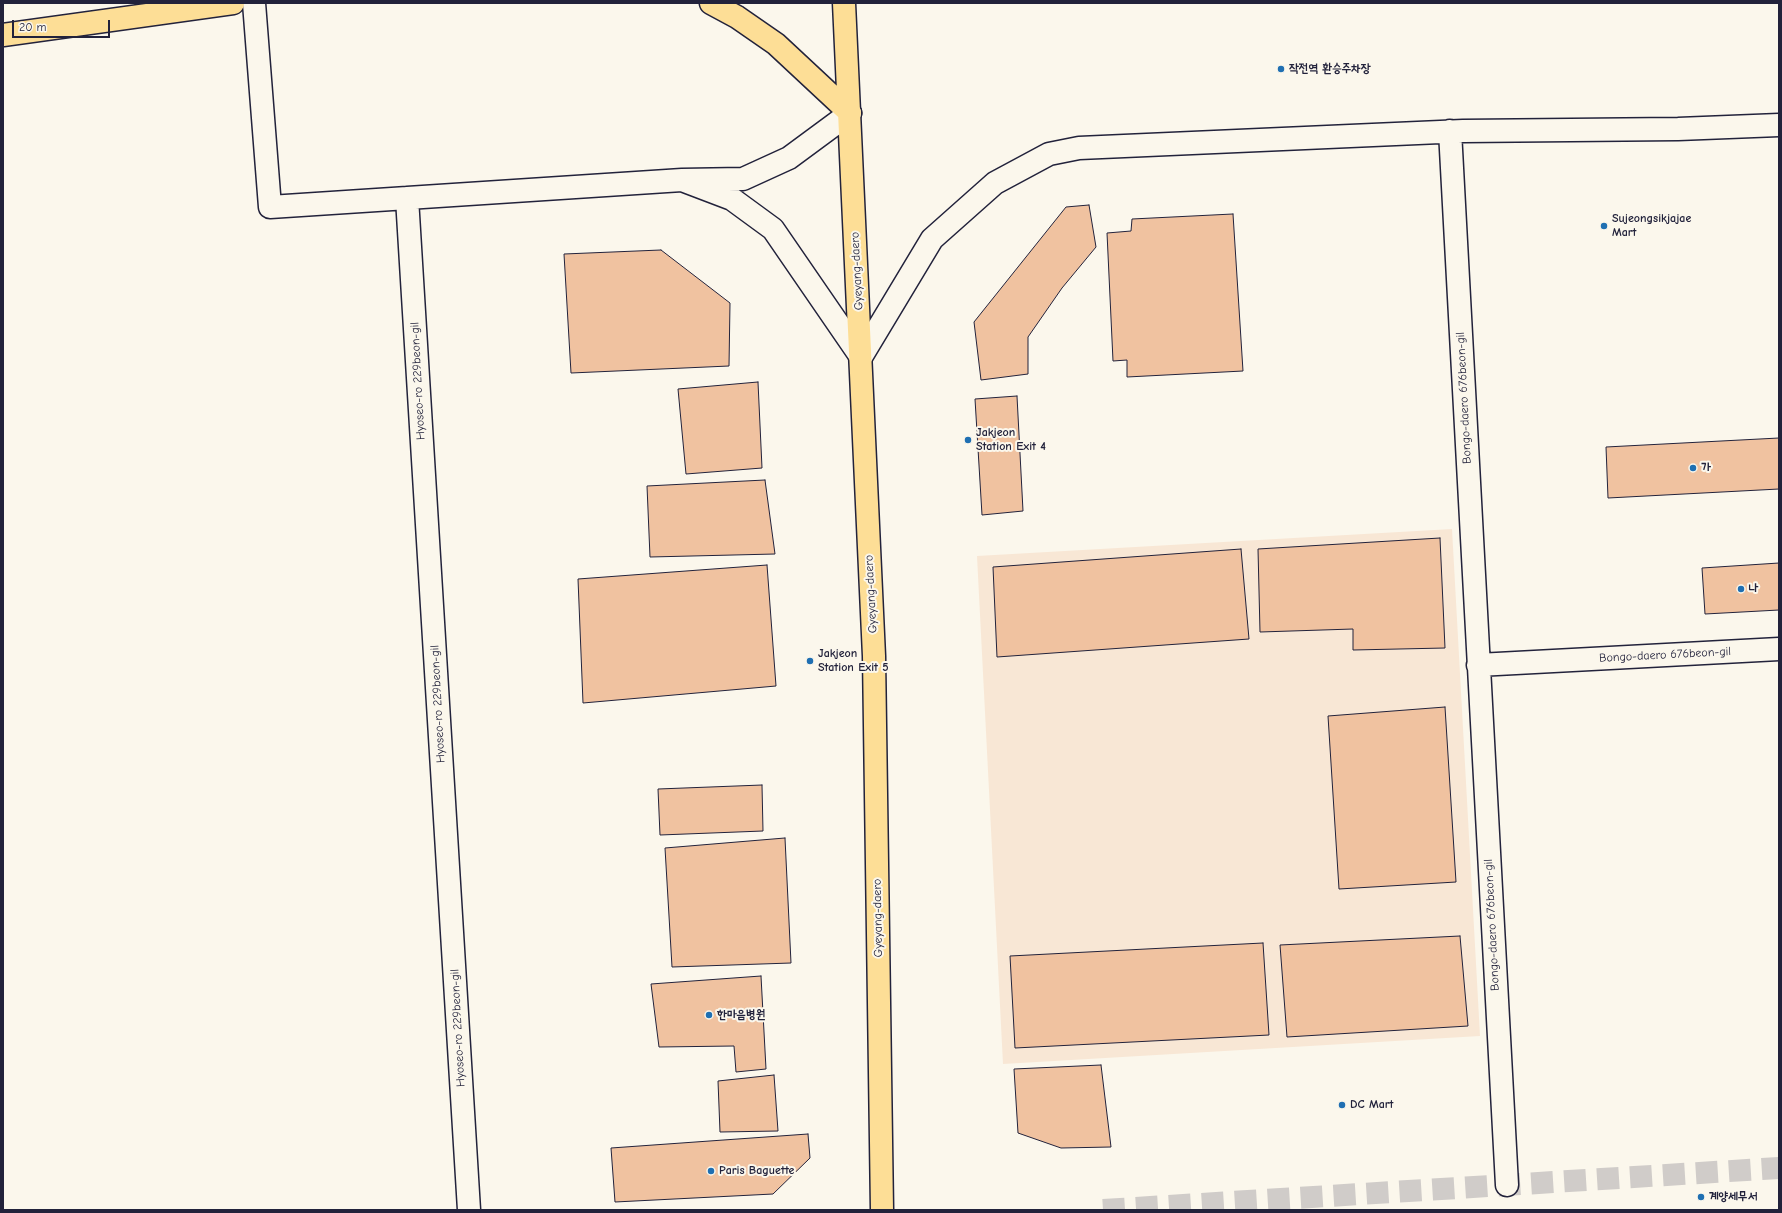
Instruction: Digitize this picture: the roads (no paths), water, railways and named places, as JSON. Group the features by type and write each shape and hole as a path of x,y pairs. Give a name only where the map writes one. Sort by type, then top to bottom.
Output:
{"main road":[{"path":"3,34 233,3"},
{"path":"711,3 737,17 776,44 850,113"},
{"name":"Gyeyang-daero","path":"844,3 874,656 882,1210"}],"street":[{"path":"254,3 270,207 682,180 743,179 789,158 850,113"},
{"path":"682,180 732,199 773,229 861,357 932,239 995,183 1049,154 1079,148 1450,131 1678,129 1779,125"},
{"name":"Bongo-daero 676beon-gil","path":"1450,131 1506,1185"},
{"name":"Hyoseo-ro 229beon-gil","path":"407,198 469,1210"},
{"name":"Bongo-daero 676beon-gil","path":"1478,665 1779,649"}],"tunnel":[{"path":"1103,1210 1779,1168"}],"place":[{"name":"작전역 환승주차장","path":"1281,69"},
{"name":"Sujeongsikjajae Mart","path":"1604,226"},
{"name":"Jakjeon Station Exit 4","path":"968,440"},
{"name":"가","path":"1693,468"},
{"name":"나","path":"1741,589"},
{"name":"Jakjeon Station Exit 5","path":"810,661"},
{"name":"한마음병원","path":"709,1015"},
{"name":"DC Mart","path":"1342,1105"},
{"name":"Paris Baguette","path":"711,1171"},
{"name":"계양세무서","path":"1701,1197"}]}
